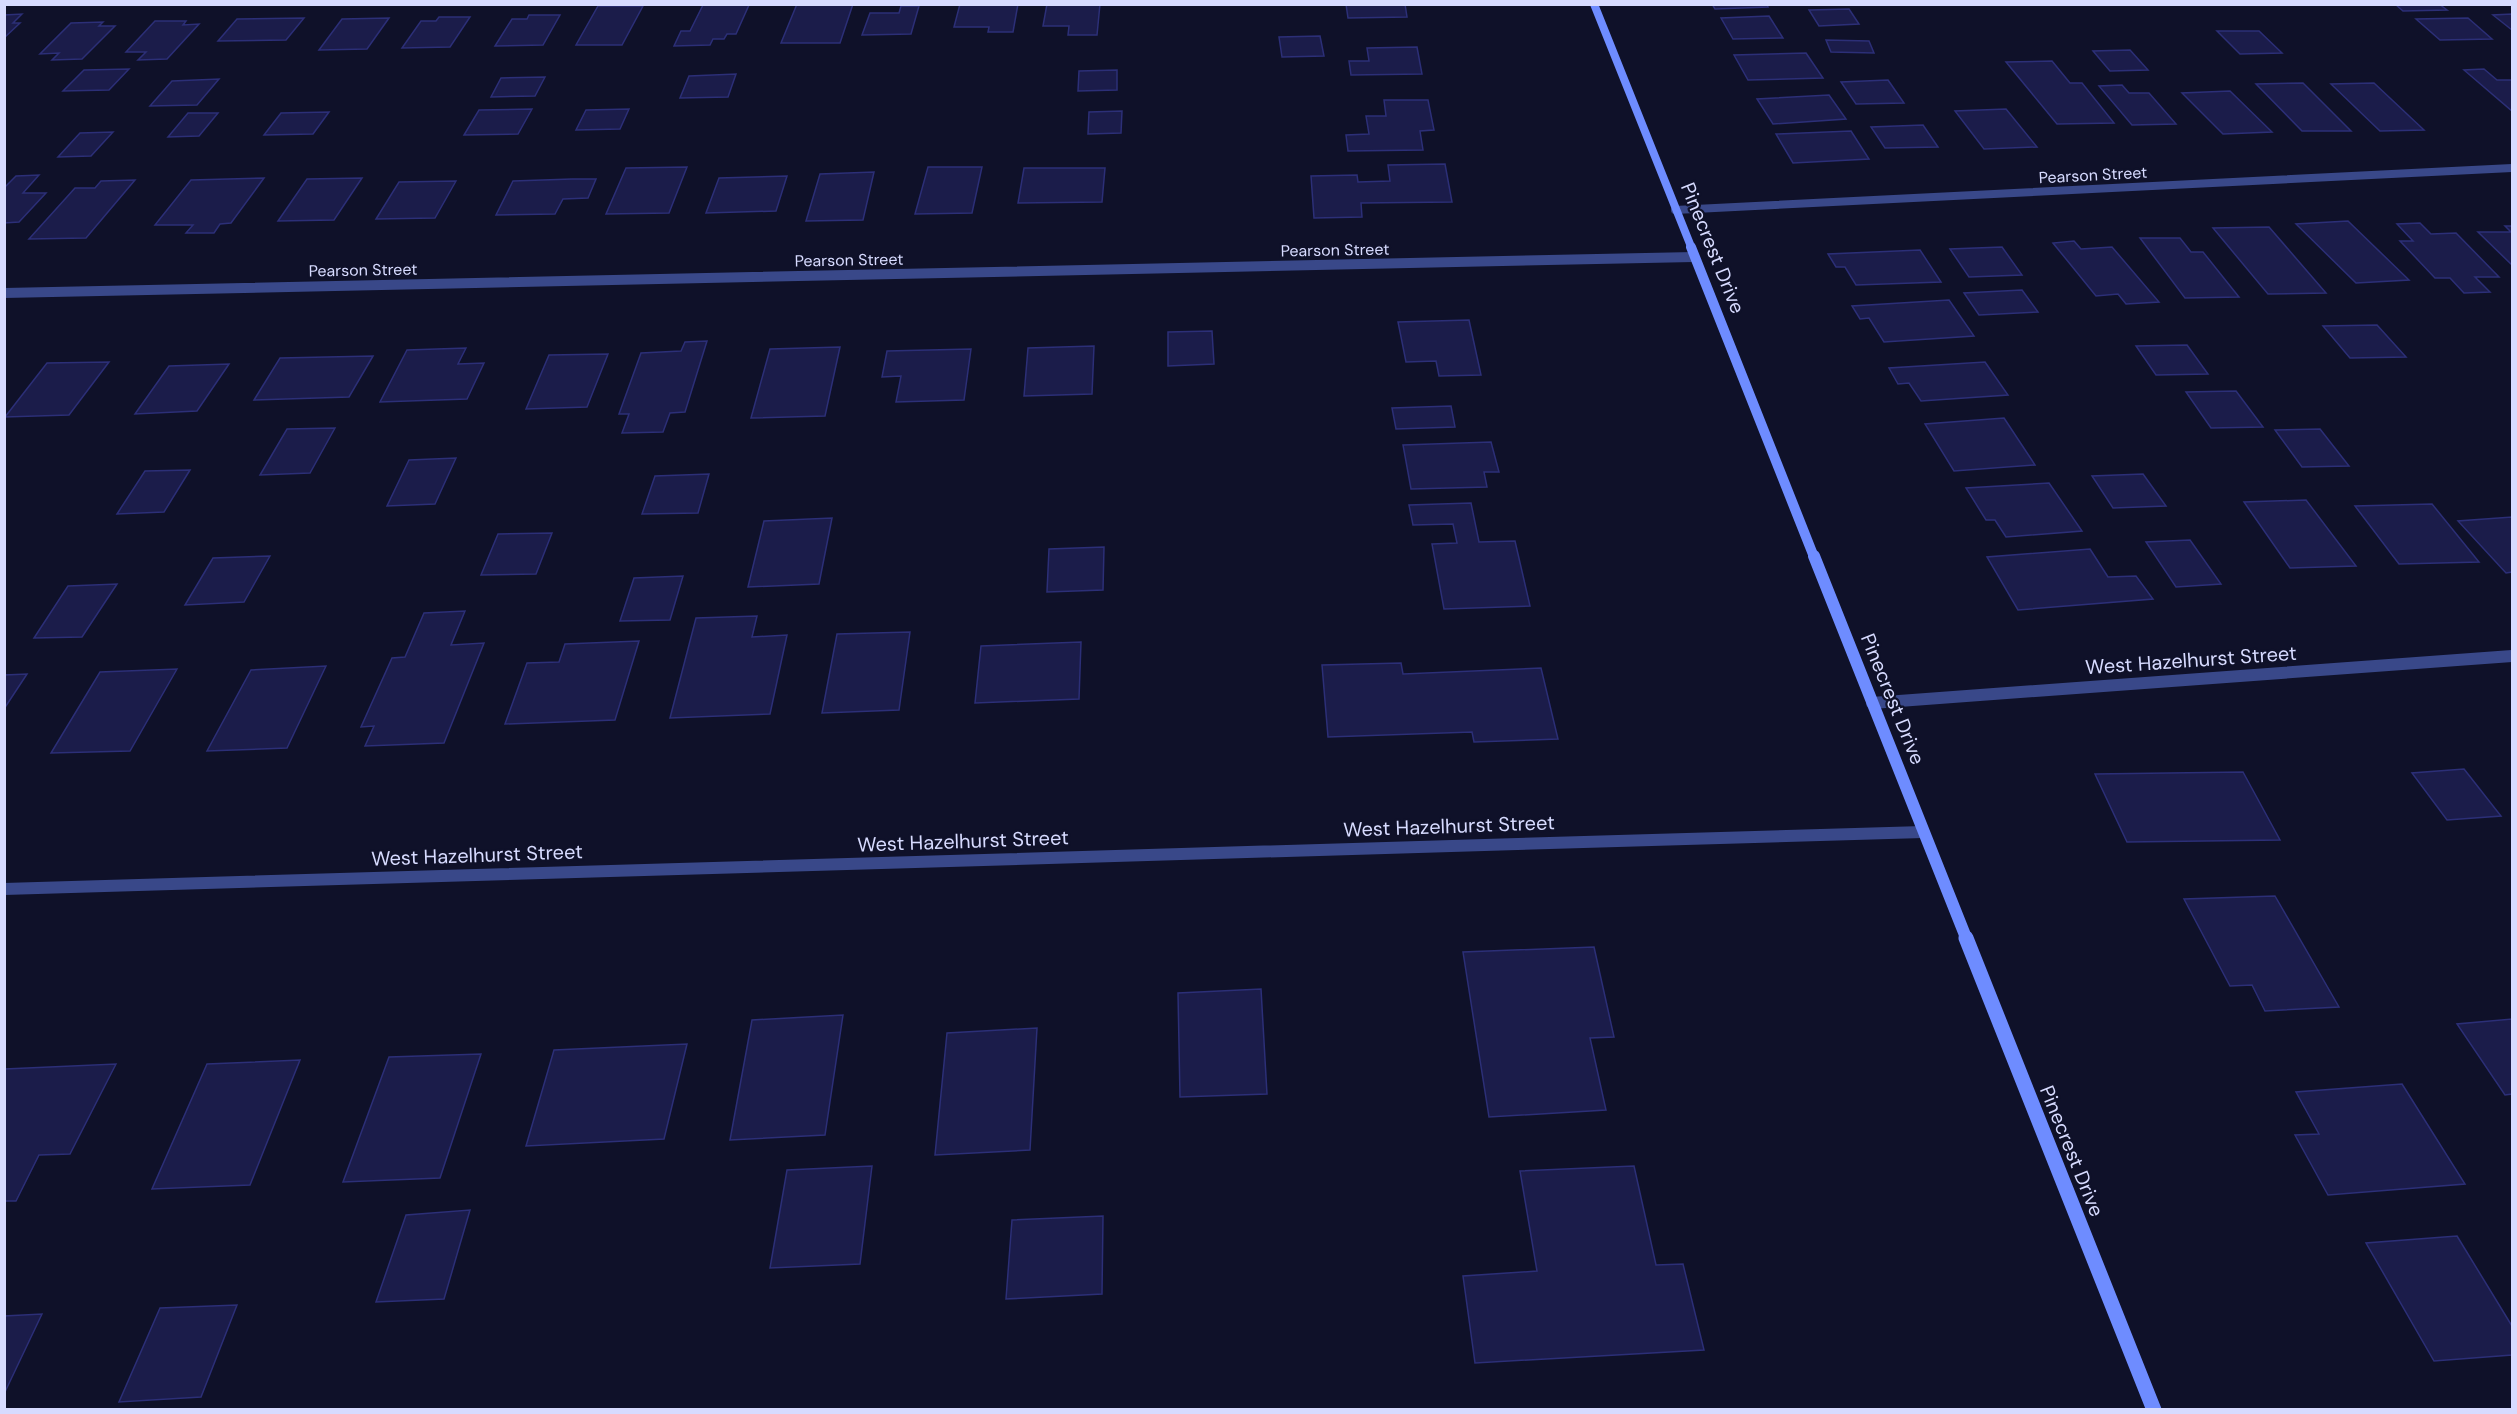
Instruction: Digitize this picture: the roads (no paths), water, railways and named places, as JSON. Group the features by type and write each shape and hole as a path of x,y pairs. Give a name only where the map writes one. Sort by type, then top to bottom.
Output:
{"street":[{"name":"Pinecrest Drive","path":"1594,4 2154,1410"},
{"name":"Pearson Street","path":"1675,210 2512,168"},
{"name":"Pearson Street","path":"4,293 1694,257"},
{"name":"West Hazelhurst Street","path":"1872,703 2512,656"},
{"name":"West Hazelhurst Street","path":"4,889 1923,832"}]}
